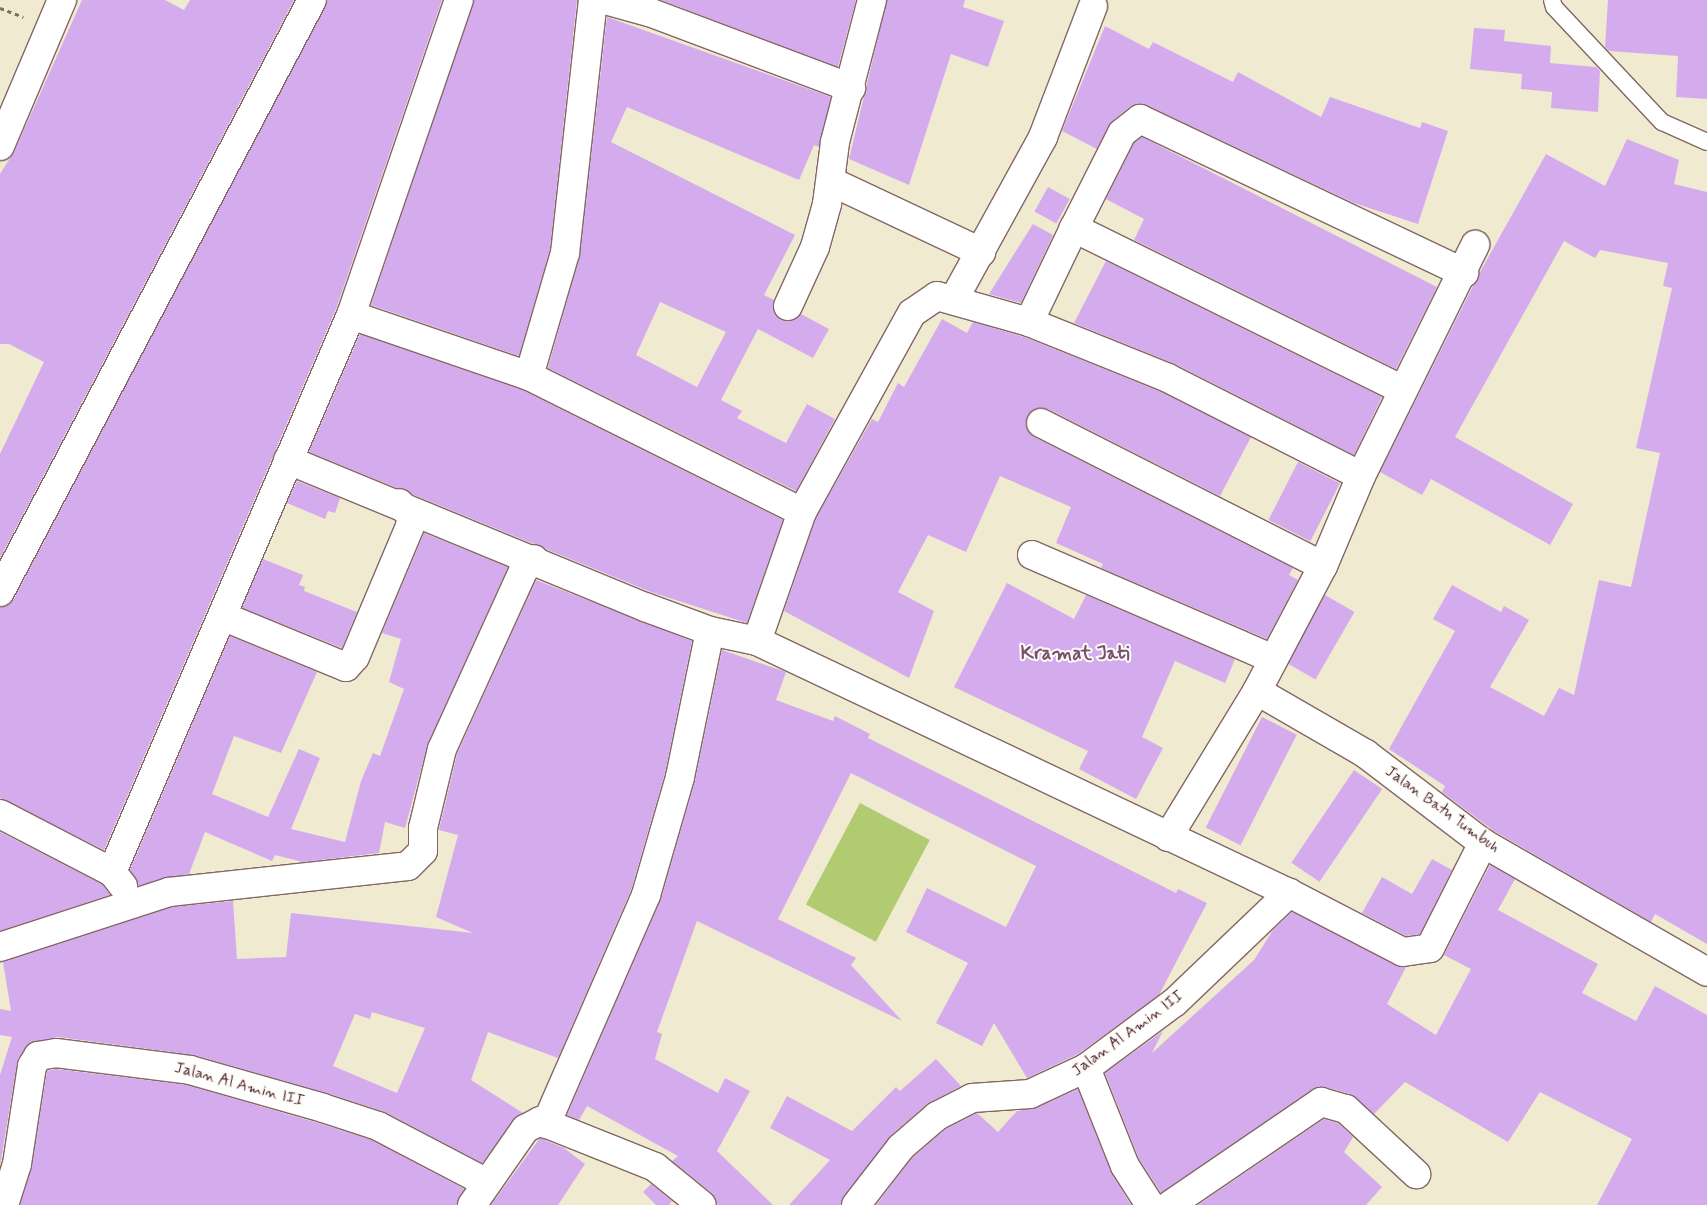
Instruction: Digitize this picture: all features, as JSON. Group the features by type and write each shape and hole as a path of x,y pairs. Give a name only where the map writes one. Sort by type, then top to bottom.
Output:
{"street":[{"path":"0,146 62,0"},
{"path":"0,592 312,0"},
{"path":"112,872 351,315 459,0"},
{"path":"529,376 565,253 593,0"},
{"path":"606,0 649,12 851,88"},
{"path":"788,306 815,247 832,182 835,142 851,88 872,0"},
{"path":"954,299 1043,137 1093,3"},
{"path":"1029,322 1122,133 1140,119 1464,273"},
{"path":"832,182 981,252"},
{"path":"1074,228 1403,390"},
{"path":"1168,836 1257,691 1323,566 1361,476 1464,273 1476,245"},
{"path":"757,641 802,512 912,313 936,296 954,299 1029,322 1168,378 1361,476"},
{"path":"351,315 529,376 802,512"},
{"path":"1041,423 1323,566"},
{"path":"288,460 710,631 757,641 1289,893 1403,952 1424,951 1430,948 1483,843"},
{"path":"222,616 346,667 355,657 410,526 412,516 399,504"},
{"path":"1032,555 1274,659"},
{"path":"0,947 135,901 169,892 408,866 423,851 423,828 442,749 523,571 534,559"},
{"path":"702,1205 655,1168 546,1124 646,895 680,777 710,631"},
{"name":"Jalan Batu Tumbuh","path":"1257,691 1366,754 1483,843 1707,972"},
{"path":"0,814 112,872 135,901"},
{"name":"Jalan Al Amin III","path":"856,1205 901,1147 937,1116 972,1098 1030,1094 1086,1068 1175,1002 1289,893"},
{"name":"Jalan Al Amin III","path":"4,1205 17,1164 32,1066 38,1056 56,1053 190,1070 324,1108 378,1126 480,1194 531,1122 546,1124"},
{"path":"1086,1068 1125,1166 1150,1205"},
{"path":"1170,1205 1322,1102 1346,1109 1416,1174"}],"lane":[{"path":"1552,0 1554,7 1662,122 1707,142"}],"path":[{"path":"0,8 31,20"}],"green space":[{"path":"860,803 930,840 876,942 806,905"}],"building":[{"path":"82,0 165,0 184,10 190,0 294,0 0,558 0,454 44,362 9,344 0,344 0,174 14,152"},
{"path":"328,0 442,0 336,309 104,850 0,798 0,608 14,599"},
{"path":"474,0 577,0 550,250 519,356 371,305"},
{"path":"661,0 856,0 838,67"},
{"path":"887,0 965,0 963,7 1004,21 988,67 951,54 909,185 849,159"},
{"path":"1608,0 1707,0 1707,99 1676,97 1678,56 1609,51 1605,47"},
{"path":"607,17 831,97 819,147 814,145 799,180 627,107 611,142 795,235 764,295 774,300 775,315 781,320 790,321 801,314 829,329 813,358 758,329 721,400 742,411 737,418 786,443 807,404 835,419 796,491 548,368 580,255","holes":["660,302 726,332 697,387 636,355"]},
{"path":"1105,26 1149,49 1153,42 1233,82 1238,72 1321,117 1330,97 1420,128 1422,122 1448,131 1418,224 1354,203 1146,105 1131,106 1112,121 1097,149 1062,131"},
{"path":"1474,28 1505,30 1504,41 1551,46 1550,63 1596,67 1600,71 1598,112 1551,108 1552,92 1521,89 1522,74 1470,69"},
{"path":"1142,137 1437,287 1396,369 1134,240 1144,219 1106,199 1134,143"},
{"path":"1627,139 1679,160 1674,184 1707,192 1707,944 1655,914 1651,922 1494,831 1442,792 1445,786 1389,749 1455,631 1433,619 1452,585 1501,612 1504,606 1529,620 1490,687 1544,716 1559,688 1574,695 1599,580 1631,587 1660,453 1636,448 1672,288 1663,286 1668,263 1600,250 1595,258 1564,241 1455,437 1573,504 1550,545 1431,479 1422,495 1380,472 1480,272 1546,154 1605,186"},
{"path":"1048,187 1070,199 1056,224 1034,211"},
{"path":"1033,224 1053,235 1021,303 989,294"},
{"path":"1106,261 1382,397 1354,455 1175,364 1074,323"},
{"path":"942,319 967,333 973,322 1024,337 1162,392 1251,437 1220,496 1048,409 1033,410 1025,423 1034,437 1293,568 1289,575 1298,580 1267,639 1101,568 1103,564 1056,543 1071,507 1000,476 966,552 928,535 898,592 934,611 909,678 784,611 816,518 872,419 878,422 898,383 904,387"},
{"path":"360,334 523,390 783,520 747,623 651,592 309,452"},
{"path":"1298,462 1340,483 1310,541 1268,520"},
{"path":"297,481 340,498 335,513 328,511 325,519 287,503"},
{"path":"424,533 508,567 428,743 405,828 385,822 379,853 303,862 275,855 272,861 205,832 189,874 138,886 130,870 230,636 317,672 281,753 234,736 212,794 268,817 299,749 320,758 291,829 345,842 361,781 373,753 380,756 404,689 389,682 401,639 382,633"},
{"path":"263,559 303,575 299,585 305,587 304,591 357,612 342,648 242,608"},
{"path":"536,580 692,641 665,773 631,890 558,1058 488,1032 471,1080 523,1113 482,1163 385,1112 327,1093 194,1055 58,1037 30,1043 18,1058 0,1166 0,1075 12,1037 0,1035 0,1009 11,1011 3,962 172,907 233,901 237,959 286,957 291,913 473,933 436,917 458,835 439,830 457,754","holes":["372,1012 425,1028 397,1093 333,1066 355,1014 370,1019"]},
{"path":"1007,583 1074,619 1086,595 1235,659 1225,683 1175,661 1142,737 1163,748 1136,799 1079,769 1088,751 954,687"},
{"path":"1325,595 1354,612 1315,680 1286,663"},
{"path":"722,650 786,672 776,700 833,721 835,716 870,734 868,738 1176,893 1178,889 1207,903 1159,995 1078,1054 1027,1078 994,1023 982,1046 936,1023 968,963 906,932 927,888 1006,927 1036,866 851,773 778,919 856,958 851,965 902,1021 697,921 657,1032 662,1034 655,1059 718,1093 725,1078 750,1091 717,1151 773,1205 718,1205 712,1193 672,1161 678,1156 587,1106 579,1120 567,1115 661,899 695,781"},
{"path":"1262,717 1297,735 1240,845 1206,827"},
{"path":"1354,770 1382,789 1320,882 1291,863"},
{"path":"0,832 102,884 110,895 0,931"},
{"path":"1432,859 1452,870 1420,934 1406,936 1362,913 1382,877 1412,894"},
{"path":"1490,865 1515,879 1498,910 1598,964 1582,993 1636,1021 1655,986 1707,1015 1707,1205 1597,1205 1632,1139 1540,1092 1508,1142 1405,1082 1374,1114 1350,1094 1325,1087 1313,1089 1161,1193 1139,1159 1105,1073 1163,1031 1152,1053 1254,960 1273,930 1292,912 1406,967 1387,1004 1436,1035 1471,969 1444,955"},
{"path":"936,1059 961,1086 927,1104 891,1135 841,1205 789,1205 830,1160 770,1128 787,1096 852,1131 896,1087 900,1091"},
{"path":"56,1069 187,1085 318,1123 372,1140 464,1189 457,1205 20,1205 32,1166 47,1071"},
{"path":"1078,1089 1111,1172 1131,1205 876,1205 912,1158 946,1129 977,1113 998,1132 1017,1111 1036,1108"},
{"path":"1324,1119 1338,1123 1353,1137 1344,1152 1382,1187 1366,1205 1198,1205"},
{"path":"540,1138 564,1148 585,1164 558,1205 491,1205"},
{"path":"651,1184 672,1201 669,1205 656,1205 643,1192"}],"district":[{"name":"Kramat Jati","path":"1075,654"}]}
